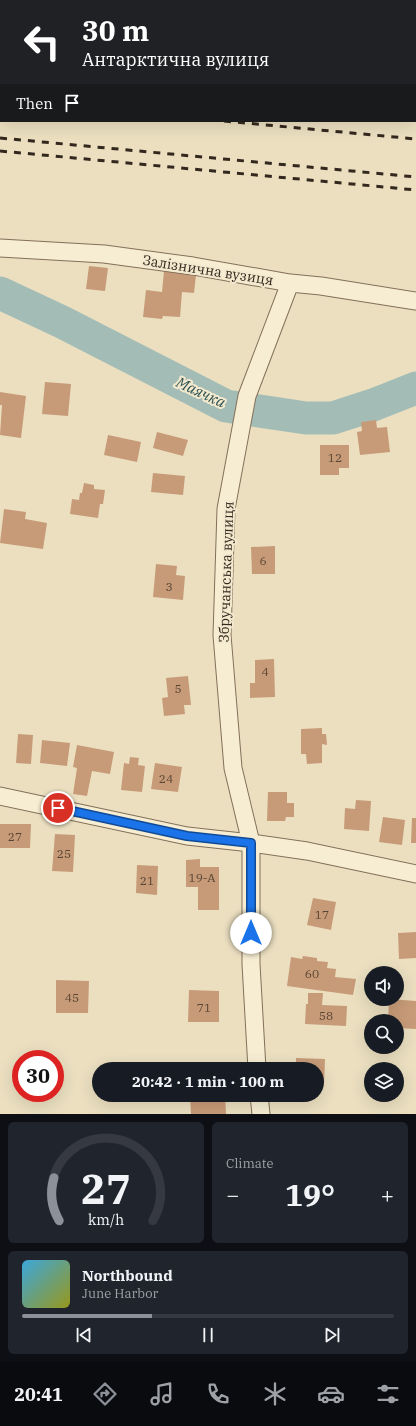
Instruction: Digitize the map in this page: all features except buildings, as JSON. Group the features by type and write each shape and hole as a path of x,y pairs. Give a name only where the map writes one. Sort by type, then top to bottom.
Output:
{"street":[{"name":"Залізнична вузиця","path":"0,248 104,254 193,266 290,283 321,286 416,301"},
{"name":"Збручанська вулиця","path":"256,1062 251,964 251,843 233,768 222,635 226,509 248,396 290,283"},
{"path":"0,796 187,836 307,851 416,874"},
{"path":"259,1102 260,1114"}],"waterway":[{"name":"Маячка","path":"0,293 62,322 226,406 306,418 333,418 373,405 416,388"}],"railway":[{"path":"235,122 416,139"},
{"path":"0,138 416,177"},
{"path":"0,151 416,190"}],"route":[{"path":"58,808 187,836 251,843 251,933"}]}
